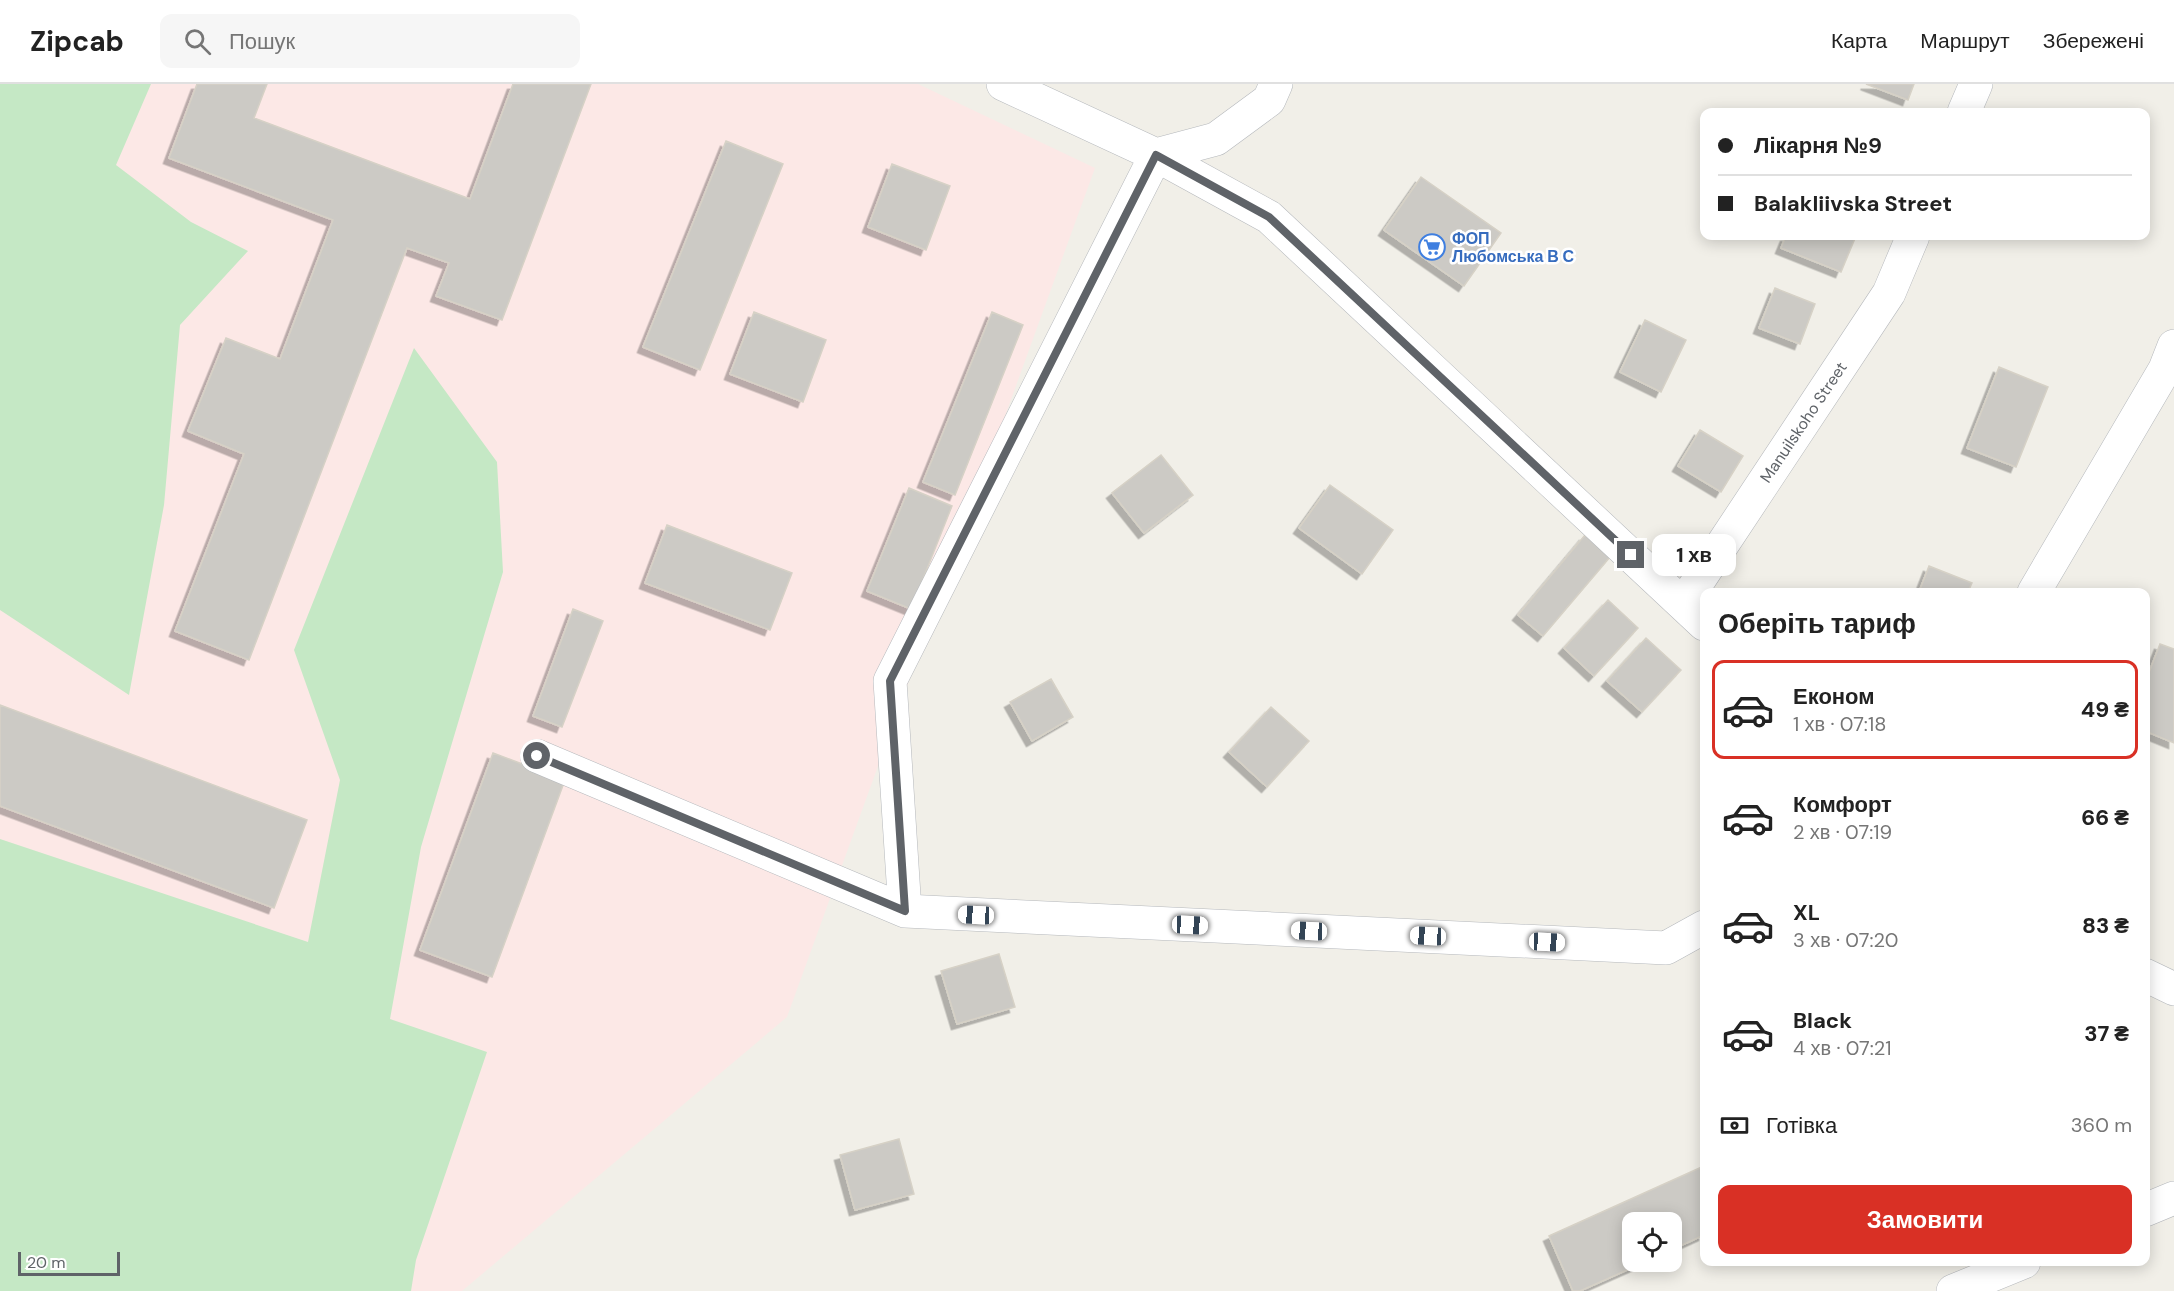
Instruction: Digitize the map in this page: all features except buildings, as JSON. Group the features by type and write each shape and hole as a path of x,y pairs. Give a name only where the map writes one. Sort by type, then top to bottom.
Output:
{"street":[{"path":"1003,84 1156,155 1269,217 1694,614"},
{"path":"905,911 890,681 1156,155 1216,139 1269,100 1276,84"},
{"path":"1966,108 1976,84"},
{"name":"Manuilskoho Street","path":"1710,588 1889,293 1911,240"},
{"path":"2036,588 2165,369 2174,346"},
{"path":"537,756 905,911 1666,948 1700,929"},
{"path":"2150,977 2174,989"},
{"path":"2150,1208 2174,1198"},
{"path":"1953,1291 2014,1266"}],"shaded area":[{"path":"0,84 918,84 1095,168 787,1017 462,1291 232,1291 0,1029"}],"green space":[{"path":"0,84 151,84 116,165 191,222 248,251 180,325 164,505 129,695 0,610"},
{"path":"414,348 497,462 503,572 421,847 390,1019 487,1052 416,1260 411,1291 0,1291 0,839 308,942 340,780 294,650"}],"place":[{"name":"ФОП Любомська В С","path":"1432,247"}],"route":[{"path":"537,756 905,911 890,681 1156,155 1269,217 1631,555"}]}
